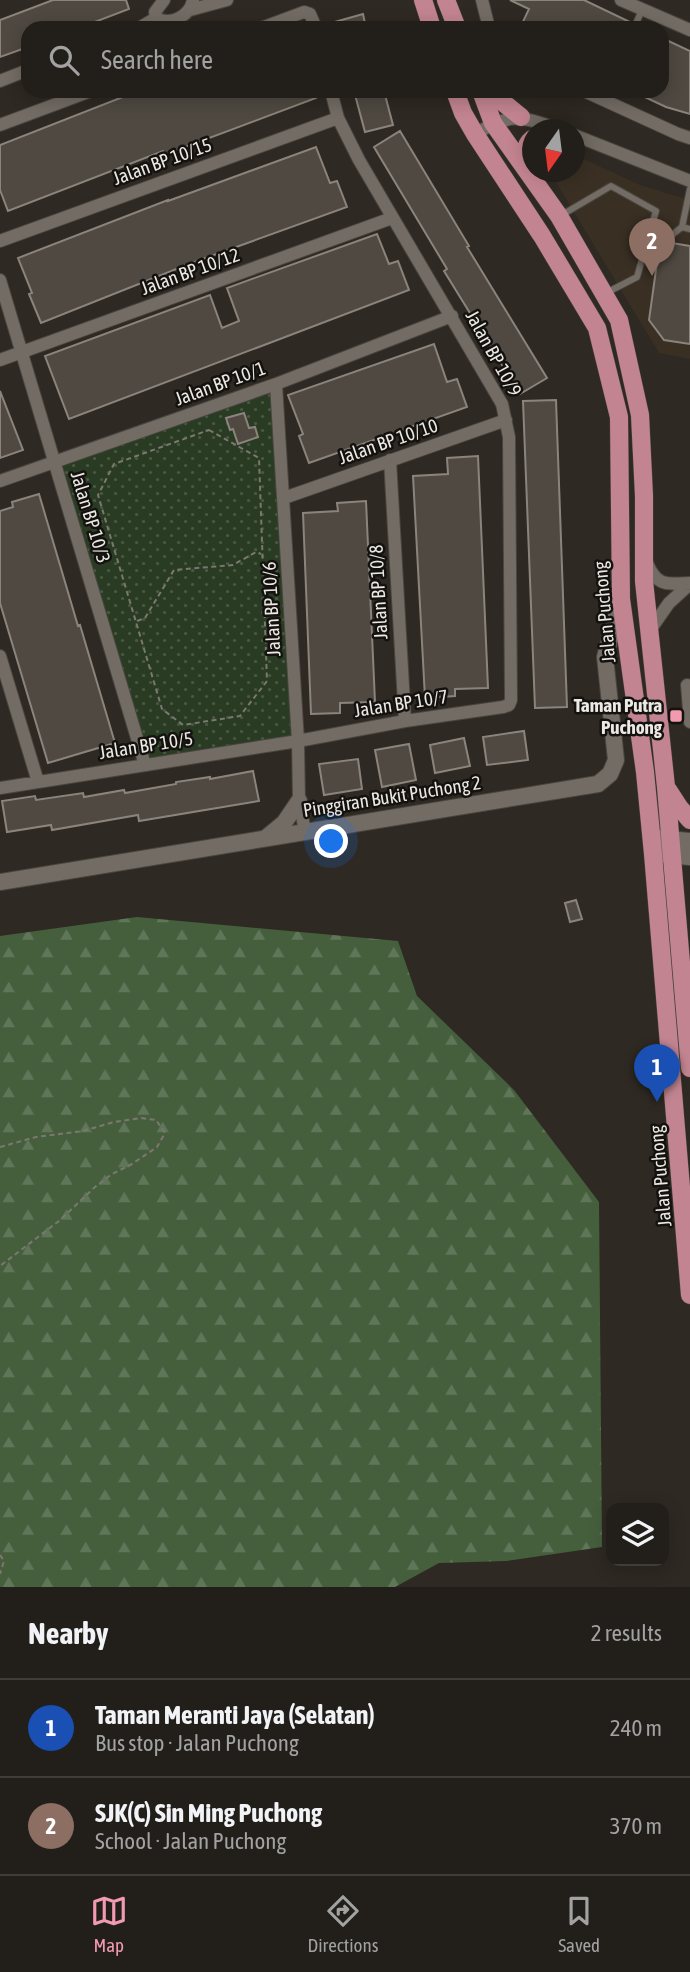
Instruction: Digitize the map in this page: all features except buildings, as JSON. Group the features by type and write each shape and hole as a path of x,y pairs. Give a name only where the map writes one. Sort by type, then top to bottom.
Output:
{"main road":[{"path":"422,0 430,21"},
{"path":"446,0 454,21"},
{"name":"Jalan Puchong","path":"458,98 475,134 542,236 597,328 620,417 621,599 645,772 690,1296"},
{"path":"484,98 493,123 522,163"},
{"path":"498,98 521,117"},
{"path":"535,182 559,216 619,320 640,415 644,581 666,787 678,850 676,900 690,1068"},
{"path":"666,787 690,820"},
{"path":"676,900 690,882"}],"street":[{"path":"156,18 162,21 177,19 192,5 226,0"},
{"path":"482,0 487,21"},
{"path":"621,0 689,26"},
{"path":"156,18 155,12 161,1"},
{"path":"280,21 304,12 310,14 313,21"},
{"path":"151,21 156,18"},
{"path":"0,81 21,73"},
{"path":"0,124 72,98"},
{"name":"Jalan BP 10/9","path":"333,98 338,118 359,160 502,404 509,451 509,705"},
{"path":"610,98 690,138"},
{"path":"475,134 493,123 521,117 527,119"},
{"name":"Jalan BP 10/15","path":"0,241 338,118"},
{"path":"585,139 690,181"},
{"name":"Jalan BP 10/12","path":"0,360 392,218"},
{"name":"Jalan BP 10/3","path":"0,279 145,765"},
{"name":"Jalan BP 10/1","path":"0,481 276,384 452,316"},
{"name":"Jalan BP 10/6","path":"276,384 298,741 299,801 305,831"},
{"name":"Jalan BP 10/10","path":"284,498 506,420"},
{"name":"Jalan BP 10/8","path":"390,460 405,721"},
{"path":"644,556 653,576 666,584 690,583"},
{"path":"648,633 669,603 690,583"},
{"name":"Pinggiran Bukit Puchong 2","path":"0,882 598,784 610,774 616,760 605,657 621,599"},
{"path":"0,656 38,782"},
{"path":"690,686 687,685 690,722"},
{"name":"Jalan BP 10/7","path":"298,741 509,705"},
{"name":"Jalan BP 10/5","path":"0,788 298,741"},
{"path":"265,839 284,823 299,801"},
{"path":"652,846 678,850 690,841"}],"lane":[{"path":"637,21 642,10"},
{"path":"559,216 611,187 656,211 638,277 604,294"},
{"path":"673,233 686,228 690,189"}],"path":[{"path":"209,430 258,458 262,555 267,681 240,716 183,725 162,709 98,495 114,464 209,430"},
{"path":"136,622 145,618 174,570 233,565 256,552 262,555"},
{"path":"0,1147 36,1137 141,1118 156,1119 165,1133 157,1147 112,1174 59,1221 0,1266"},
{"path":"0,1555 4,1561 0,1574"}],"shaded area":[{"path":"585,160 640,185 690,200 690,359 659,353 556,182 585,182"}],"green space":[{"path":"276,384 298,741 145,765 54,462"},
{"path":"137,917 398,941 417,996 514,1090 599,1202 602,1547 506,1561 439,1563 395,1587 0,1587 0,936"}],"place":[{"name":"SJK(C) Sin Ming Puchong","path":"652,276"},
{"name":"Taman Putra Puchong","path":"676,716"},
{"name":"Taman Meranti Jaya (Selatan)","path":"657,1102"}]}
